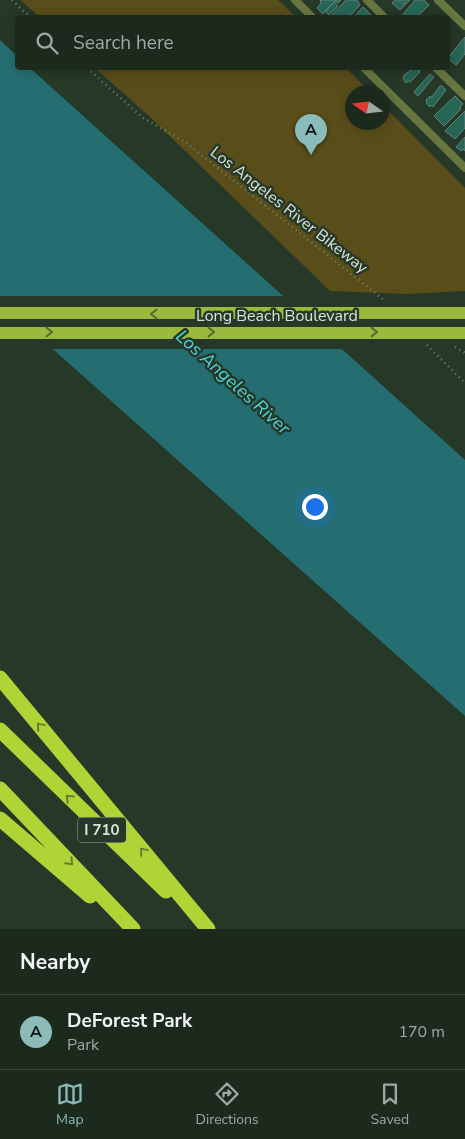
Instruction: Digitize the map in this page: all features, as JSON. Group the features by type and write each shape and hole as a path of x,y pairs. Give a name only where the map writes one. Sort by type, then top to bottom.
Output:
{"highway":[{"path":"0,678 206,929"},
{"name":"I 710","path":"0,730 206,929"},
{"name":"I 710","path":"0,789 133,929"},
{"path":"0,819 129,929"}],"main road":[{"name":"Long Beach Boulevard","path":"0,313 465,313"},
{"name":"Long Beach Boulevard","path":"0,333 465,332"}],"lane":[{"path":"295,0 310,15"},
{"path":"367,0 382,15"},
{"path":"438,0 465,26"},
{"path":"366,70 465,168"},
{"path":"438,70 465,96"}],"path":[{"path":"12,0 28,15"},
{"name":"Los Angeles River Bikeway","path":"89,70 143,118 185,142 386,301"},
{"path":"423,340 465,383"}],"shaded area":[{"path":"20,0 278,0 294,15 38,15"},
{"path":"97,70 348,70 363,85 345,85 345,130 390,130 390,112 465,188 465,291 405,294 330,291 149,116"}],"water":[{"name":"Los Angeles River","path":"0,40 15,54 15,70 32,70 465,460 465,716 0,302"}],"pier":[{"path":"0,296 286,296 345,349 49,349 0,306"}],"building":[{"path":"321,0 341,0 338,3 335,1 323,14 317,8"},
{"path":"346,0 357,0 360,5 351,15 332,15"},
{"path":"395,0 410,0 406,4 403,2 405,5 400,10 392,3"},
{"path":"415,0 424,0 429,5 419,15 402,15"},
{"path":"334,2 338,6 329,15 325,11"},
{"path":"363,7 371,15 356,15"},
{"path":"465,37 465,54 456,65 450,60 450,56"},
{"path":"411,70 420,70 410,82 406,83 403,76"},
{"path":"430,74 434,77 418,96 414,92"},
{"path":"440,86 446,90 433,107 431,105 430,107 426,100 430,96 431,98"},
{"path":"455,96 463,104 459,108 461,109 444,126 434,116"},
{"path":"465,111 465,128 455,139 445,131"},
{"path":"465,137 465,151 463,149 461,151 456,147"}],"place":[{"name":"DeForest Park","path":"311,155"}]}
